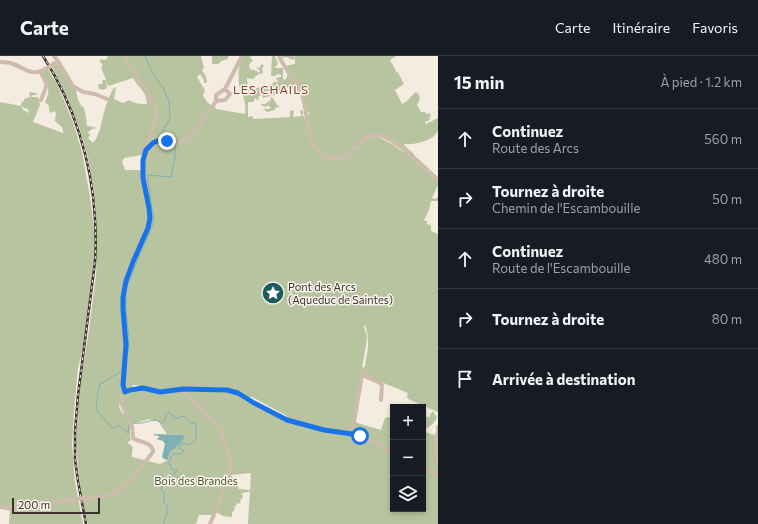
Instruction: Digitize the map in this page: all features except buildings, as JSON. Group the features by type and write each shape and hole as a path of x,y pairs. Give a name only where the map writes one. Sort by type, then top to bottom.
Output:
{"street":[{"path":"54,56 58,60 73,86 83,92 95,94 107,99"},
{"path":"124,56 156,107 157,116 146,147 142,171 150,218 148,228 133,262 123,297 126,345 123,385 125,392"},
{"path":"146,150 157,141 182,142 188,138 210,111 216,101 216,95 226,89 242,56"},
{"path":"279,56 303,97 309,132 313,145 318,152 324,156 337,160 343,158 366,138 379,135 402,148 438,180"},
{"path":"0,62 14,64 29,72 35,72 41,71 58,60"},
{"path":"41,71 47,86 41,100"},
{"path":"216,101 225,100 230,94 226,89"},
{"path":"352,434 363,370"},
{"path":"362,375 382,385 381,400"},
{"path":"0,507 9,509 33,507 54,502 108,496 127,485 153,452 150,445 137,441 133,438 131,424 121,403 122,394 130,390 143,388 160,392 183,389 227,390 238,393 287,420 324,430 352,434 366,438 390,450"},
{"path":"183,389 220,429 230,464 224,490 210,524"},
{"path":"438,432 436,435 436,453 438,463"},
{"path":"426,470 438,476"}],"green space":[{"name":"Bois des Brandes","path":"108,56 201,56 204,68 202,70 207,82 204,83 204,80 200,74 197,77 205,90 203,96 208,103 216,109 245,114 242,92 239,86 241,56 251,56 250,58 253,60 249,65 250,69 257,71 258,73 260,71 256,67 259,68 262,64 264,66 262,68 263,73 257,75 253,79 247,78 248,87 251,88 249,90 272,84 275,81 277,83 278,82 276,78 281,77 281,75 278,74 271,76 272,56 275,56 278,64 275,67 283,68 283,79 285,80 288,72 284,66 295,64 295,59 292,60 291,58 284,58 281,56 293,56 295,58 295,56 396,56 390,60 404,84 395,90 402,104 416,92 418,93 419,99 417,105 421,112 425,112 427,114 430,113 431,116 429,117 430,119 428,121 425,121 426,124 438,118 438,130 433,137 424,142 404,144 414,155 381,137 373,135 355,145 357,150 359,146 367,139 378,137 406,153 438,182 432,198 435,199 438,197 438,201 431,201 424,221 427,221 427,224 431,225 431,231 438,234 438,412 426,407 426,404 420,404 408,399 408,393 364,375 368,342 367,331 365,324 364,327 367,336 366,345 351,431 349,433 323,430 286,417 287,416 252,397 243,397 284,421 292,422 302,427 366,439 390,451 390,512 426,512 426,432 437,436 436,427 438,424 438,524 248,524 250,490 249,492 242,493 243,497 240,501 241,503 236,504 236,507 233,506 235,509 232,513 232,517 223,516 216,512 211,515 199,515 196,524 88,524 79,477 76,442 79,392 96,275 96,212 88,157 80,130 52,66 58,64 76,89 79,102 84,108 87,126 97,128 88,132 90,135 88,138 93,143 99,131 106,106 113,89 116,87 114,99 123,103 129,100 138,104 147,104 146,96 133,78 108,86 106,81 107,88 103,90 99,89 98,84 103,84 103,80 106,80 101,67 103,65 100,62 100,59 106,60","holes":["280,86 286,86 290,90 299,89 305,109 309,112 307,117 310,140 303,111 301,110 300,112 302,116 293,117 294,111 291,110 290,117 253,119 251,116 248,117 248,102 254,102 254,98 257,100 259,99 258,97 260,96 261,91 263,98 282,93 284,92","144,151 142,176 141,170 125,170 122,162 124,158 142,155","122,385 128,390 133,385 161,390 218,387 230,390 156,392 142,389 126,393 123,396 123,407 126,414 123,414 119,407 120,398 123,392","149,419 158,421 167,434 183,435 168,454 168,460 160,464 132,457 133,447 128,443 131,440 130,427 132,424","251,473 250,490 239,489 231,475"]},
{"path":"212,56 229,57 219,64 212,64"},
{"path":"48,69 58,86 73,122 82,152 90,197 95,235 94,261 85,340 78,368 72,444 75,482 83,524 9,524 10,511 0,507 0,102 19,106 21,105 22,101 24,102 24,99 30,97 29,92 36,93 37,95 33,95 31,97 38,97 40,105 33,122 63,133 62,128 55,121 55,111 50,113 49,106 45,102 48,94 48,87 42,73","holes":["21,105 28,109 29,113 23,110"]},
{"path":"271,97 279,107 275,108 275,110 267,112 263,109 271,108 268,105 266,107 261,104 265,104 271,100"},
{"path":"433,411 437,417 432,425 427,428 426,418 427,416 430,418"},
{"path":"390,417 390,450 354,432 354,422 381,430 385,418"}],"water":[{"path":"154,434 183,435 184,438 170,452 168,460 162,457 165,444 163,441 157,439 159,436"}],"waterway":[{"path":"145,56 152,72 163,88 169,101 170,118 159,139"},
{"path":"128,351 129,338 126,312 126,289 154,220 147,175 171,177 175,156 175,143"},
{"path":"123,370 99,385 96,408 112,428 120,426 128,433 129,425"},
{"path":"132,424 154,420 162,423 169,412 174,418 183,416 191,423 196,423 196,439 189,445 181,443 179,448 184,451 181,454 173,454 169,463 172,469 177,471 161,489 164,492 164,502 167,506 164,524"}],"railway":[{"path":"43,56 64,94 80,134 90,176 96,230 95,262 78,395 75,431 75,459 86,524"}],"place":[{"name":"Pont des Arcs (Aqueduc de Saintes)","path":"273,293"}],"district":[{"name":"LES CHAILS","path":"271,90"}],"route":[{"path":"167,141 157,141 153,143 146,150 143,160 142,171 150,218 148,228 126,281 123,297 126,345 123,385 124,391 125,392 135,388 143,388 160,392 183,389 227,390 238,393 287,420 324,430 360,436"}]}
